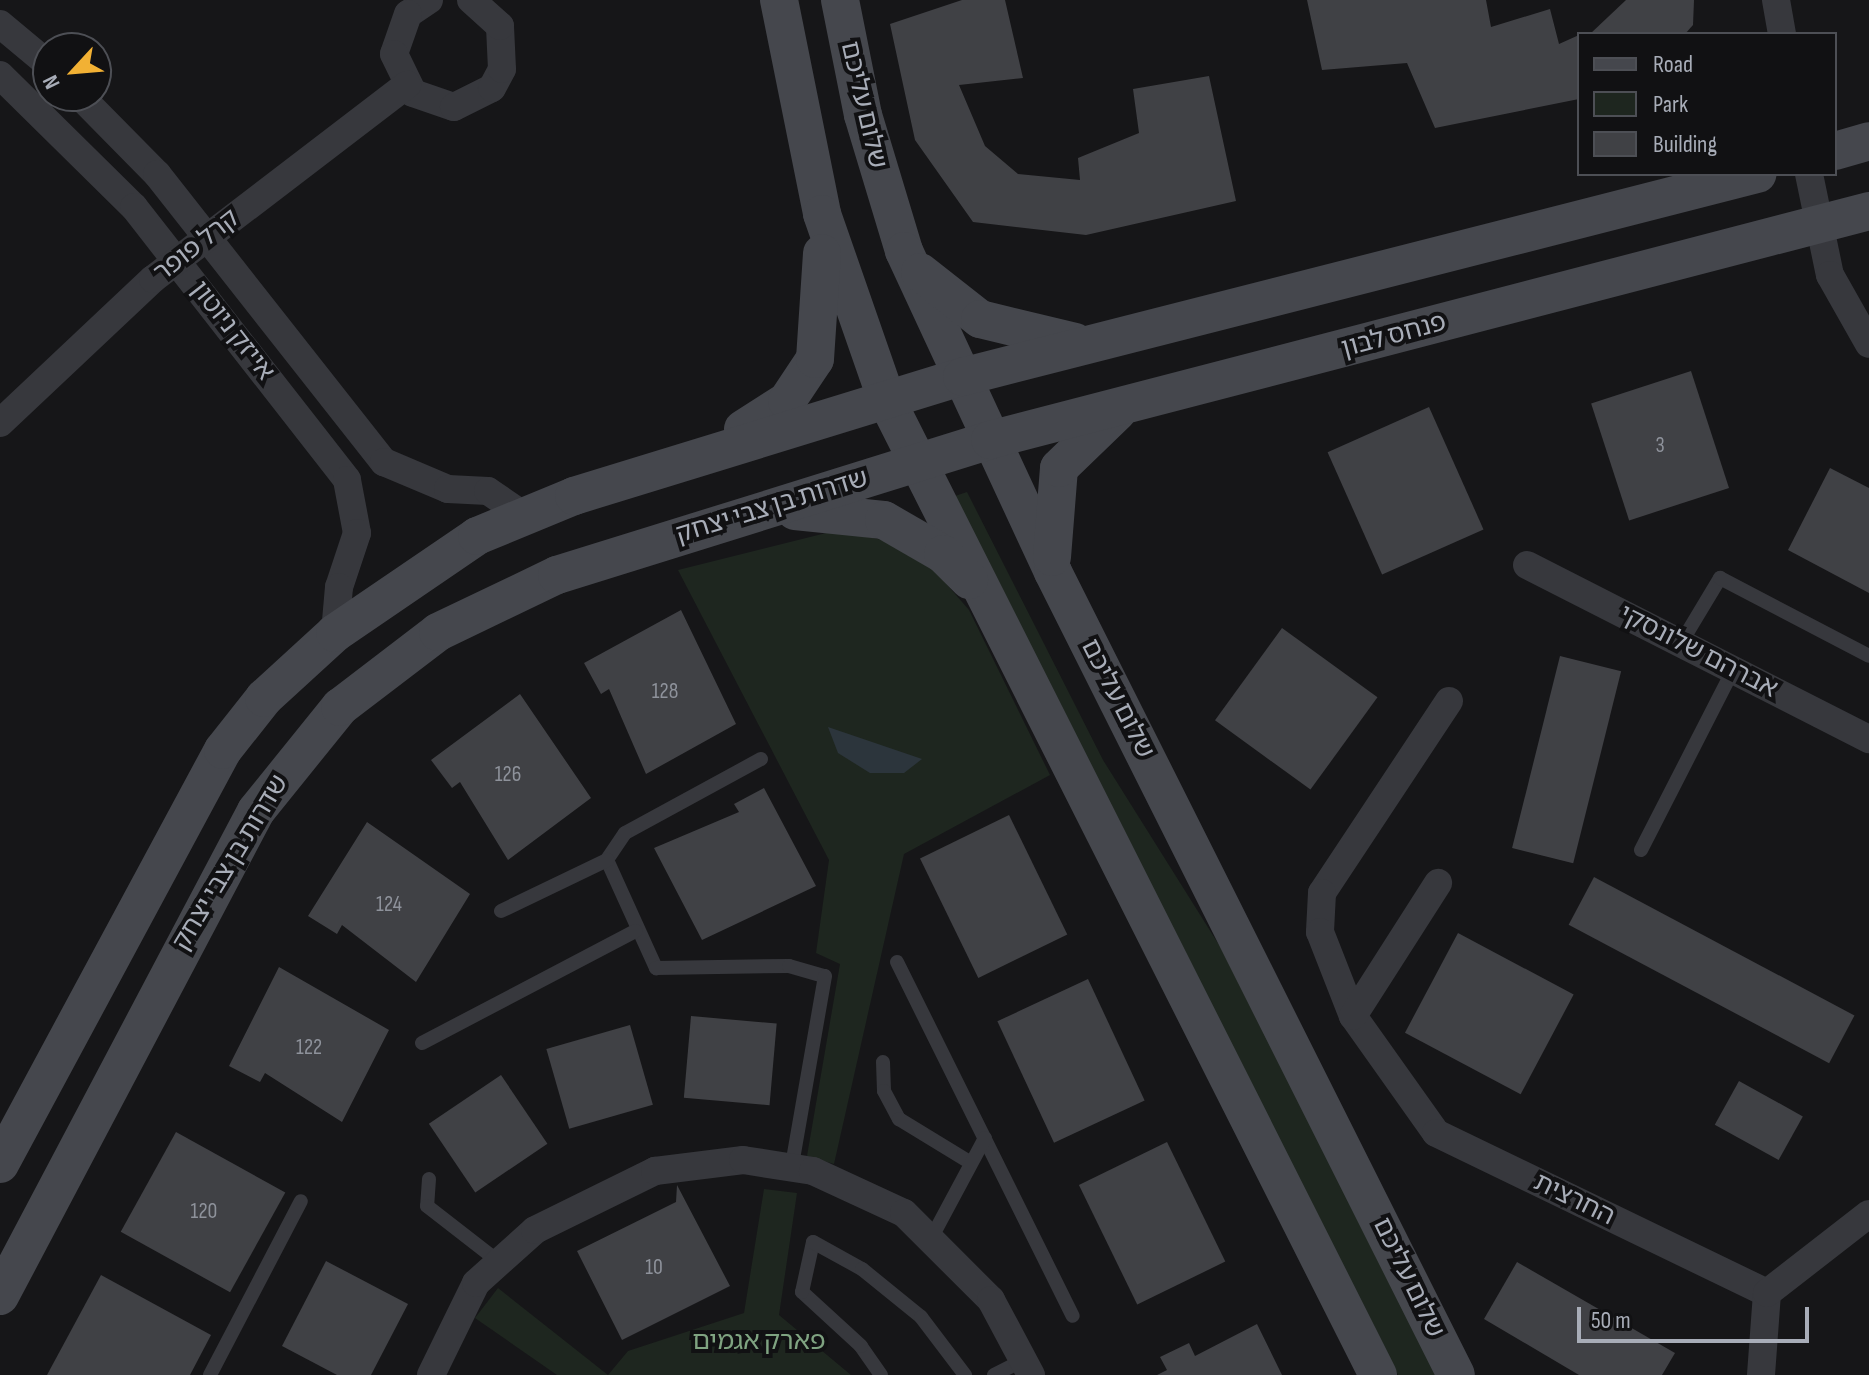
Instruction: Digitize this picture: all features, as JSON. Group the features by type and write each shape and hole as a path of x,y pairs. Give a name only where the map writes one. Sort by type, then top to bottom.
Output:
{"main road":[{"path":"779,0 822,214 887,401 1378,1375"},
{"name":"שלום עליכם","path":"840,0 863,115 904,251 1053,572 1456,1375"},
{"path":"1837,150 1869,141"},
{"path":"1685,194 1715,176"},
{"path":"0,1164 223,750 264,698 335,633 432,563 523,515 695,456 962,377 1750,176"},
{"name":"פנחס לבון","path":"920,462 990,440 1869,211"},
{"path":"695,456 763,418 803,383 821,325 822,214"},
{"path":"904,251 947,298 980,319 1093,344"},
{"path":"1053,572 1051,518 1059,468 1124,406"},
{"name":"שדרות בן צבי יצחק","path":"0,1296 216,877 256,811 340,707 391,663 496,601 920,462"},
{"path":"769,510 884,520 943,554 987,599"}],"street":[{"path":"417,3 397,33 394,54 407,85 432,104 454,107 492,88 506,47 500,26 471,0"},
{"path":"1776,0 1782,32"},
{"path":"0,24 32,51"},
{"name":"אייזק ניוטון","path":"0,75 63,133 177,261 354,492 357,533 339,587 335,633"},
{"name":"קרל פופר","path":"0,423 177,261 407,85"},
{"name":"אייזק ניוטון","path":"95,112 209,237 384,462 448,489 488,491 523,515"},
{"path":"1809,176 1819,226 1844,311 1869,344"},
{"name":"אברהם שלונסקי","path":"1527,565 1869,739"},
{"name":"החרצית","path":"1449,701 1322,893 1320,932 1353,1016 1436,1133 1767,1293"},
{"path":"1353,1016 1438,883"},
{"path":"431,1375 454,1319 498,1261 570,1208 655,1171 700,1162 792,1166 874,1195 933,1235 991,1300 1028,1368"},
{"path":"1761,1375 1767,1293 1869,1214"}],"lane":[{"path":"1681,643 1720,578 1869,656"},
{"path":"1641,850 1733,670"},
{"path":"501,911 607,860 625,833 761,759"},
{"path":"607,860 635,931 656,968 669,972 764,965 825,976 792,1166"},
{"path":"422,1043 635,931"},
{"path":"897,962 1073,1316"},
{"path":"883,1062 884,1091 899,1119 971,1163"},
{"path":"933,1235 985,1138"},
{"path":"429,1179 427,1206 498,1261"},
{"path":"210,1375 301,1201"},
{"path":"881,1375 861,1346 802,1292 813,1242 862,1269 921,1317 965,1375"},
{"path":"994,1375 1028,1368"}],"green space":[{"path":"967,492 1103,760 1236,972 1438,1375 1398,1375 952,497"},
{"path":"834,531 900,543 930,565 969,610 1050,775 904,854 834,1164 807,1156 840,964 816,953 829,860 678,570"},
{"name":"פארק אגמים","path":"764,1189 797,1193 779,1315 851,1375 608,1375 628,1351 744,1313"},
{"path":"498,1288 608,1375 557,1375 475,1318"}],"shaded area":[{"path":"828,727 922,759 904,773 870,773 838,753"}],"building":[{"path":"962,0 1005,0 1023,78 959,85 985,146 1018,174 1080,180 1078,158 1139,133 1133,89 1209,76 1236,201 1086,235 973,222 915,140 890,24"},
{"path":"1307,0 1486,0 1491,27 1550,9 1559,44 1577,36 1577,99 1435,128 1407,63 1322,70"},
{"path":"1626,0 1694,0 1693,25 1687,32 1592,32"},
{"path":"1691,371 1729,488 1629,520 1591,403"},
{"path":"1429,407 1484,529 1382,575 1328,452"},
{"path":"1830,468 1869,488 1869,593 1788,550"},
{"path":"681,610 736,724 646,774 609,689 601,694 584,663"},
{"path":"1282,628 1377,697 1310,790 1215,720"},
{"path":"1560,656 1621,671 1573,863 1512,848"},
{"path":"520,694 591,798 508,860 460,782 452,788 431,760"},
{"path":"764,788 816,886 702,940 654,848 739,812 734,804"},
{"path":"1009,815 1067,935 978,978 920,858"},
{"path":"367,822 470,894 416,982 342,925 337,934 308,916"},
{"path":"1594,877 1854,1015 1829,1063 1569,925"},
{"path":"1458,933 1574,995 1521,1094 1405,1033"},
{"path":"279,967 389,1030 342,1122 265,1073 260,1082 229,1066"},
{"path":"1088,979 1145,1100 1054,1143 997,1021"},
{"path":"691,1016 777,1023 770,1105 684,1098"},
{"path":"630,1025 653,1105 569,1129 546,1049"},
{"path":"501,1075 547,1144 475,1192 429,1124"},
{"path":"1739,1081 1803,1116 1779,1160 1715,1125"},
{"path":"176,1132 285,1193 230,1292 121,1232"},
{"path":"1167,1142 1225,1262 1137,1304 1079,1185"},
{"path":"677,1185 730,1286 622,1340 577,1251 676,1202"},
{"path":"326,1261 408,1304 371,1375 337,1375 282,1346"},
{"path":"1517,1262 1675,1353 1662,1375 1579,1375 1484,1319"},
{"path":"101,1275 211,1335 190,1375 47,1375"},
{"path":"1257,1324 1282,1375 1157,1375 1167,1370 1160,1357 1189,1343 1195,1356"}]}
